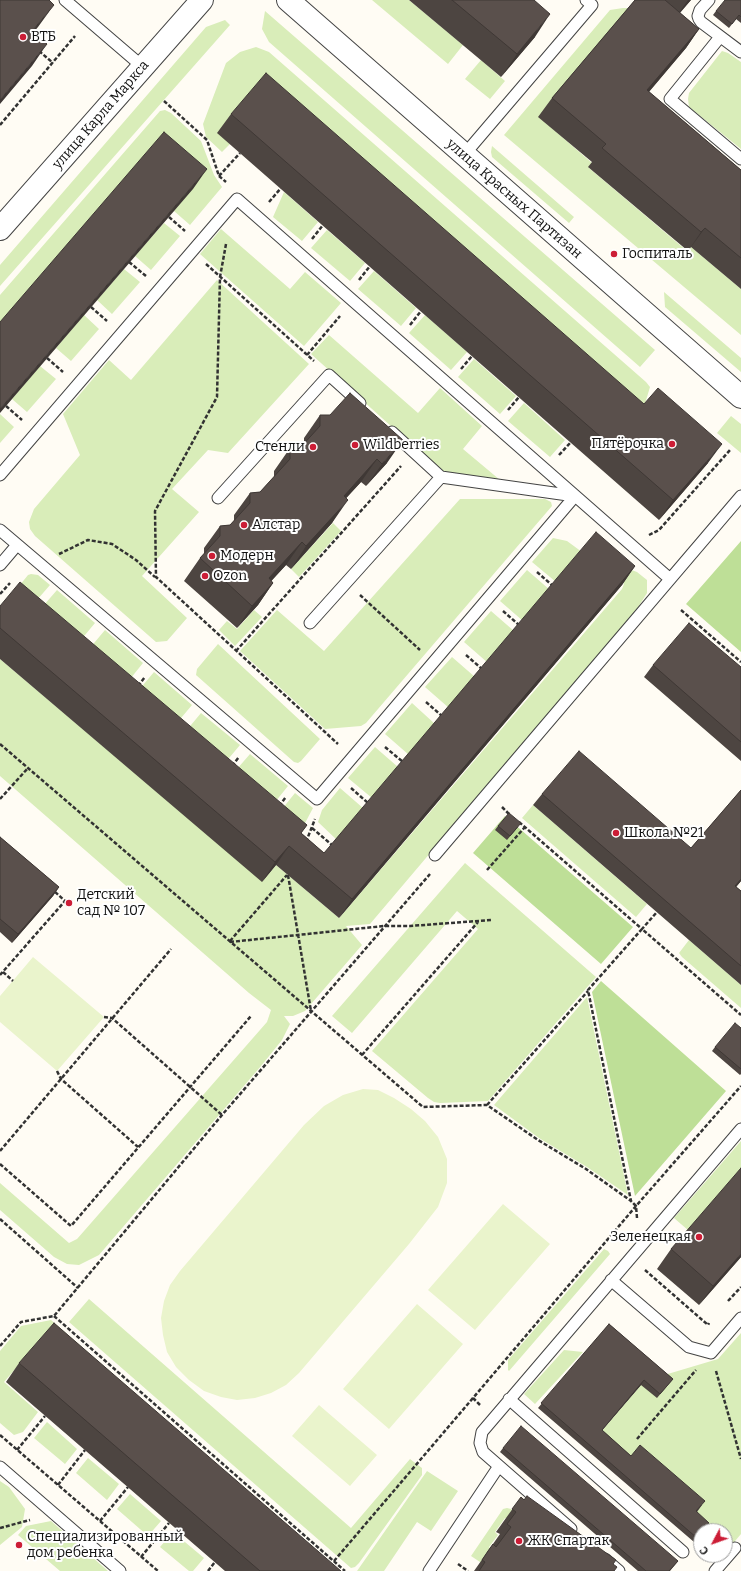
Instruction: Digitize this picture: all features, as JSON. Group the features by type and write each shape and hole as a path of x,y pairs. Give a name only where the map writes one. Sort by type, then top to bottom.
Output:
{"street":[{"name":"улица Карла Маркса","path":"0,229 202,0"},
{"name":"улица Красных Партизан","path":"288,0 741,397"}],"lane":[{"path":"65,0 143,67"},
{"path":"464,155 592,5 586,0"},
{"path":"709,0 700,10 698,16 699,20 741,52"},
{"path":"720,37 670,99 741,159"},
{"path":"0,475 237,199 670,579"},
{"path":"218,498 329,375 368,411"},
{"path":"385,426 441,477 575,496"},
{"path":"310,623 441,477"},
{"path":"0,530 317,799 575,496"},
{"path":"435,855 741,496"},
{"path":"0,565 17,545"},
{"path":"577,1534 483,1452 480,1443 482,1432 741,1129"},
{"path":"611,1280 689,1347 711,1353 741,1318"},
{"path":"509,1399 683,1552"},
{"path":"428,1571 499,1466"},
{"path":"0,1467 120,1571"},
{"path":"715,1571 735,1548"},
{"path":"595,1550 619,1571"}],"path":[{"path":"0,125 77,33"},
{"path":"37,50 53,63"},
{"path":"164,100 207,140 219,176 231,186 234,202"},
{"path":"219,176 240,153"},
{"path":"169,217 189,234"},
{"path":"156,577 155,512 217,397 220,276 227,240"},
{"path":"192,252 329,375"},
{"path":"130,262 150,280"},
{"path":"356,284 370,266"},
{"path":"91,307 111,325"},
{"path":"407,328 422,311"},
{"path":"307,355 341,315"},
{"path":"458,372 472,356"},
{"path":"47,358 66,376"},
{"path":"506,413 519,397"},
{"path":"6,406 26,423"},
{"path":"558,458 571,442"},
{"path":"645,535 652,534 659,530 730,450"},
{"path":"236,651 414,452"},
{"path":"40,564 88,540 112,544 136,560 156,577 353,757"},
{"path":"535,570 553,586"},
{"path":"0,594 14,578"},
{"path":"346,583 433,662"},
{"path":"502,610 520,625"},
{"path":"681,610 741,662"},
{"path":"464,654 482,669"},
{"path":"134,690 148,673"},
{"path":"423,699 442,716"},
{"path":"0,744 422,1107 487,1105 538,1140 586,1169 631,1201 636,1206 640,1247"},
{"path":"383,746 403,763"},
{"path":"228,770 242,753"},
{"path":"0,799 28,768"},
{"path":"348,785 369,803"},
{"path":"275,810 290,793"},
{"path":"499,805 741,1015"},
{"path":"304,848 317,815"},
{"path":"487,870 525,827"},
{"path":"312,828 333,845"},
{"path":"0,1346 21,1322 54,1316 222,1115 430,873"},
{"path":"230,942 288,875 311,1012"},
{"path":"0,975 65,901 47,885"},
{"path":"487,1105 656,912"},
{"path":"230,942 384,926 491,920"},
{"path":"362,1055 479,921"},
{"path":"0,1151 171,948"},
{"path":"3,972 13,981"},
{"path":"588,990 631,1201"},
{"path":"0,1164 71,1226 251,1016"},
{"path":"104,1018 112,1018 222,1115"},
{"path":"57,1071 61,1079 138,1147"},
{"path":"334,1561 636,1206 741,1086"},
{"path":"0,1219 78,1288"},
{"path":"630,1258 708,1324 713,1319"},
{"path":"727,1303 741,1287"},
{"path":"54,1316 345,1571"},
{"path":"637,1439 711,1353"},
{"path":"711,1353 741,1459"},
{"path":"473,1398 493,1418"},
{"path":"17,1450 45,1416"},
{"path":"0,1435 158,1571"},
{"path":"58,1484 85,1450"},
{"path":"100,1521 128,1487"},
{"path":"0,1528 54,1514"},
{"path":"141,1556 169,1522"},
{"path":"456,1568 462,1558"},
{"path":"208,1571 215,1562"},
{"path":"458,1564 468,1571"}],"green space":[{"path":"372,0 409,0 463,45 448,64"},
{"path":"630,8 539,117 592,163 589,168 687,251 691,247 741,289 741,335 504,135 610,10"},
{"path":"265,11 655,350 640,367 269,42 262,29"},
{"path":"225,20 230,25 0,286 0,265 206,27"},
{"path":"256,47 269,52 646,382 650,387 644,407 218,133 230,144 222,152 206,137 203,124 226,63 240,52"},
{"path":"722,51 728,53 741,62 741,149 689,107 689,93"},
{"path":"481,60 505,81 490,99 465,79"},
{"path":"165,110 171,113 201,141 214,175 222,187 190,225 174,211 0,326 0,295 160,111"},
{"path":"492,146 574,217 569,223 492,157"},
{"path":"284,192 318,222 302,241 273,217"},
{"path":"164,223 180,236 151,270 135,256"},
{"path":"221,229 290,289 305,272 341,303 304,346 200,254"},
{"path":"327,230 365,263 350,281 311,248"},
{"path":"124,269 140,282 112,314 97,300"},
{"path":"374,271 416,308 401,326 358,289"},
{"path":"217,280 309,364 228,453 208,450 172,489 199,512 142,576 187,618 167,641 156,642 35,536 30,529 29,522 34,509 80,455 63,414 109,360 131,380"},
{"path":"664,292 741,358 741,372 665,307"},
{"path":"84,315 99,329 71,361 56,348"},
{"path":"425,315 467,352 451,370 409,333"},
{"path":"329,335 418,413 440,388 482,426 463,449 500,480 443,473 311,354"},
{"path":"474,359 516,396 500,414 458,377"},
{"path":"40,366 56,379 27,412 12,399"},
{"path":"524,403 565,440 550,457 508,421"},
{"path":"0,414 14,427 0,443"},
{"path":"731,416 741,424 741,453 717,433"},
{"path":"460,499 545,499 551,502 552,506 366,723 361,726 325,729 240,651 277,610 324,651"},
{"path":"333,523 341,531 299,577 291,569"},
{"path":"553,538 567,541 582,552 556,582 532,562"},
{"path":"741,541 741,652 686,604"},
{"path":"613,563 637,572 647,580 647,593 637,609 370,924 346,926 362,945 305,1011 293,1016 284,1016 290,1024 282,1040 99,1255 79,1265 67,1264 54,1257 0,1210 0,1183 69,1243 77,1239 267,1022 271,1010 249,993 0,776 0,659 262,881 276,865 339,918 622,589 624,584 619,578"},
{"path":"527,570 550,590 523,621 500,601"},
{"path":"28,575 38,575 50,585 24,615 7,601"},
{"path":"57,590 95,623 70,653 31,620"},
{"path":"254,610 262,617 235,646 219,630 227,621 237,629"},
{"path":"491,611 514,631 488,663 464,642"},
{"path":"105,630 143,663 118,694 79,661"},
{"path":"218,644 320,739 301,761 298,763 294,762 196,675 197,669"},
{"path":"452,657 475,677 449,708 425,687"},
{"path":"154,672 192,705 166,736 128,703"},
{"path":"412,703 435,724 409,755 385,734"},
{"path":"201,713 240,745 214,776 176,743"},
{"path":"375,747 398,767 372,798 348,778"},
{"path":"250,754 288,786 263,817 224,784"},
{"path":"340,788 363,808 337,840 318,822 322,810"},
{"path":"295,793 313,808 294,844 270,824"},
{"path":"533,805 647,904 636,917 522,818"},
{"path":"505,816 633,927 601,964 473,853"},
{"path":"465,863 596,977 488,1101 440,1103 434,1102 428,1098 372,1051 478,929 457,911 352,1033 332,1016"},
{"path":"689,940 741,985 741,1008 682,957 679,953"},
{"path":"33,957 104,1017 57,1071 0,1022 0,996"},
{"path":"601,981 726,1091 635,1196 592,992"},
{"path":"587,997 628,1195 587,1167 539,1138 494,1105"},
{"path":"363,1089 378,1090 394,1098 411,1109 425,1121 438,1137 447,1159 447,1183 438,1207 409,1244 299,1373 286,1385 271,1393 255,1398 237,1400 221,1397 204,1391 189,1380 176,1367 167,1352 161,1318 164,1301 170,1285 180,1271 304,1125 324,1106 343,1095"},
{"path":"741,1141 741,1172 689,1231 674,1218"},
{"path":"503,1204 550,1244 475,1330 428,1290"},
{"path":"604,1249 610,1254 509,1371 508,1360"},
{"path":"89,1299 351,1528 410,1459 422,1468 422,1475 359,1563 355,1567 351,1568 69,1322"},
{"path":"417,1304 463,1344 389,1429 343,1389"},
{"path":"51,1320 333,1566 40,1340 4,1382 38,1412 23,1432 14,1435 0,1423 0,1351 21,1326"},
{"path":"741,1333 741,1534 733,1543 733,1523 702,1523 693,1515 702,1505 628,1460 599,1434 641,1385 661,1376 718,1359"},
{"path":"564,1350 583,1352 535,1404 524,1394"},
{"path":"319,1405 377,1455 350,1486 292,1436"},
{"path":"47,1422 77,1449 65,1464 34,1438"},
{"path":"88,1458 119,1484 107,1500 76,1473"},
{"path":"427,1471 458,1491 431,1531 417,1522 384,1571 357,1571"},
{"path":"0,1481 9,1487 25,1509 22,1527 0,1545"},
{"path":"130,1494 161,1521 148,1536 117,1509"},
{"path":"503,1509 511,1509 564,1555 505,1518 495,1532 498,1535 489,1547 493,1550 483,1564 471,1556"},
{"path":"51,1521 108,1571 60,1571 18,1535 26,1526"},
{"path":"173,1532 204,1558 193,1571 189,1571 160,1547"}],"building":[{"path":"0,0 49,0 54,5 32,31 47,44 0,100"},
{"path":"452,0 534,0 550,14 517,54"},
{"path":"635,0 665,0 699,29 647,90 741,170 741,258 705,228 701,232 602,148 606,144 552,98"},
{"path":"725,0 741,0 741,17 739,15 732,24 716,11"},
{"path":"266,73 644,404 658,388 722,444 673,500 231,114"},
{"path":"164,132 207,169 0,409 0,322"},
{"path":"350,393 403,440 382,464 377,459 344,496 348,500 306,546 302,542 269,578 273,583 252,606 200,558 220,536 220,526 230,525 250,503 250,493 260,492 290,459 290,448 300,448 320,426 320,415 330,415"},
{"path":"596,532 635,566 352,899 289,846 275,862 0,628 0,606 20,582 307,825 301,833 324,853"},
{"path":"689,623 741,667 741,742 653,665"},
{"path":"579,751 691,848 741,790 741,879 735,886 741,891 741,966 542,794"},
{"path":"509,813 521,823 510,836 498,826"},
{"path":"0,837 59,887 18,934 0,919"},
{"path":"735,1023 741,1028 741,1069 715,1047"},
{"path":"741,1168 741,1254 713,1286 671,1249"},
{"path":"54,1323 341,1571 260,1571 19,1363"},
{"path":"609,1324 673,1379 660,1394 644,1380 602,1430 631,1456 640,1445 705,1501 696,1511 709,1523 693,1523 693,1535 541,1403"},
{"path":"521,1426 678,1561 669,1571 646,1571 503,1448"},
{"path":"527,1496 616,1560 613,1564 617,1567 614,1571 479,1571 485,1562 482,1560 493,1544 496,1547 511,1527 507,1524 516,1512 512,1509 521,1497 524,1500"}],"place":[{"name":"ВТБ","path":"23,37"},
{"name":"Госпиталь","path":"614,254"},
{"name":"Пятёрочка","path":"672,444"},
{"name":"Wildberries","path":"355,445"},
{"name":"Стенли","path":"313,447"},
{"name":"Алстар","path":"244,525"},
{"name":"Модерн","path":"212,556"},
{"name":"Ozon","path":"205,576"},
{"name":"Школа №21","path":"616,833"},
{"name":"Детский сад № 107","path":"69,903"},
{"name":"Зеленецкая","path":"699,1237"},
{"name":"ЖК Спартак","path":"519,1541"},
{"name":"Специализированный дом ребенка","path":"19,1545"}]}
